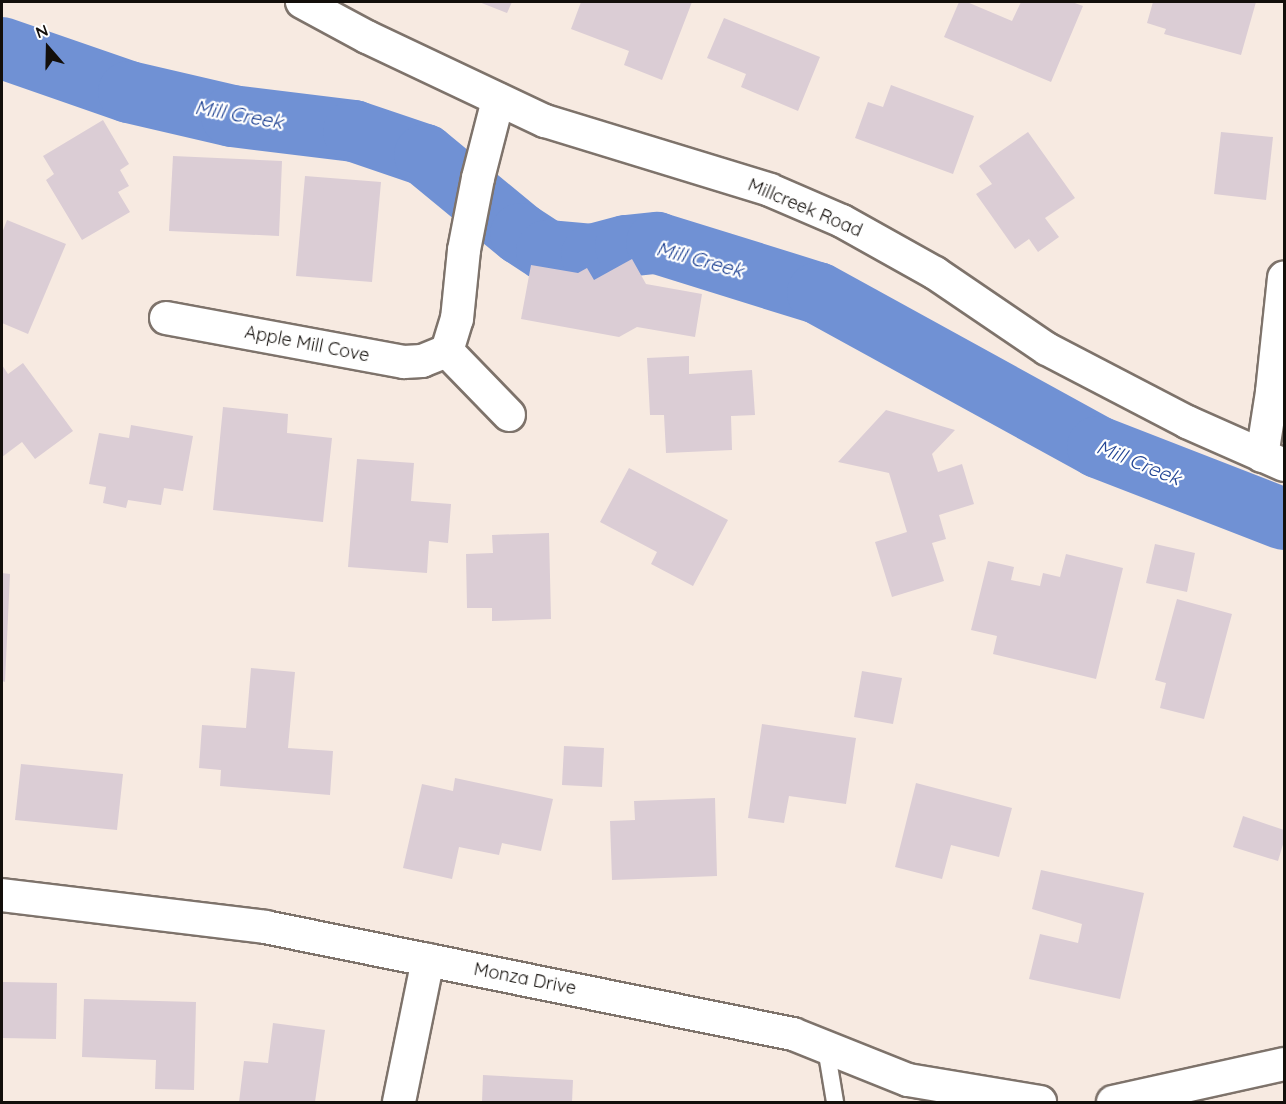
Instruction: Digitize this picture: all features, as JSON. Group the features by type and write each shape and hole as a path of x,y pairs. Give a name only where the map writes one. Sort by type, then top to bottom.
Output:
{"street":[{"name":"Millcreek Road","path":"302,2 367,37 545,121 594,138 770,190 842,221 935,273 1047,349 1119,388 1273,460"},
{"path":"498,100 478,178 464,250 454,337 447,351 509,415"},
{"path":"1273,460 1272,392 1284,278"},
{"name":"Apple Mill Cove","path":"166,318 404,362 423,361 447,351"},
{"name":"Monza Drive","path":"2,895 266,927 793,1034 908,1080 1040,1102"},
{"path":"399,1102 428,960"},
{"path":"1113,1102 1284,1064"}],"lane":[{"path":"826,1048 835,1102"}],"building":[{"path":"479,2 512,2 507,13"},
{"path":"581,2 692,2 662,80 624,65 629,51 571,29"},
{"path":"959,2 967,2 1012,21 1021,2 1072,2 1083,6 1051,82 944,37"},
{"path":"1153,2 1256,2 1241,55 1164,34 1166,29 1147,23"},
{"path":"724,18 820,57 798,111 741,87 746,74 707,58"},
{"path":"891,85 974,116 953,174 855,138 868,102 883,107"},
{"path":"103,120 129,164 120,170 129,186 118,192 130,212 82,240 46,180 54,174 43,156"},
{"path":"1028,132 1075,198 1045,218 1059,237 1038,252 1029,239 1015,249 976,194 992,184 979,166"},
{"path":"1221,132 1273,137 1266,200 1214,194"},
{"path":"173,156 282,161 279,236 169,231"},
{"path":"305,176 381,182 372,282 296,276"},
{"path":"7,220 66,244 28,334 2,323 2,233"},
{"path":"632,259 646,284 702,294 695,337 637,327 619,337 521,319 531,265 578,273 587,268 594,280"},
{"path":"689,356 689,374 752,370 755,415 731,416 732,450 666,453 664,415 650,415 647,358"},
{"path":"23,363 73,431 35,459 22,442 2,457 2,365 8,374"},
{"path":"223,407 288,414 287,433 332,438 323,522 213,510"},
{"path":"886,410 955,430 932,454 938,472 962,464 974,504 939,515 946,539 932,543 944,581 892,597 875,542 907,532 889,473 838,462"},
{"path":"131,425 193,436 183,491 164,488 161,505 128,500 126,508 103,503 106,487 89,484 99,433 129,438"},
{"path":"357,459 414,463 411,501 451,504 448,543 429,541 427,573 348,567"},
{"path":"629,468 728,520 693,586 651,564 657,552 600,522"},
{"path":"549,533 551,619 492,621 492,608 467,608 466,554 493,553 492,535"},
{"path":"1155,544 1195,553 1187,592 1146,583"},
{"path":"1066,554 1123,568 1096,679 993,654 997,636 971,630 988,561 1014,567 1011,580 1040,586 1043,573 1060,577"},
{"path":"2,573 10,574 5,682 2,681"},
{"path":"1177,599 1232,614 1204,719 1160,708 1166,683 1155,680"},
{"path":"251,668 295,672 288,748 333,751 330,795 220,786 221,770 199,768 202,725 246,728"},
{"path":"862,671 902,678 893,724 854,717"},
{"path":"762,724 856,738 846,804 789,796 784,823 748,818"},
{"path":"564,746 604,748 602,787 562,785"},
{"path":"21,764 123,774 117,830 15,820"},
{"path":"455,778 553,799 541,851 502,843 499,855 459,847 452,879 403,868 422,784 453,791"},
{"path":"916,783 1012,808 999,857 951,845 942,879 895,867"},
{"path":"715,798 717,876 612,880 610,821 635,820 634,801"},
{"path":"1243,816 1284,830 1284,841 1278,861 1233,847"},
{"path":"1041,870 1144,893 1120,999 1029,979 1040,934 1078,943 1082,924 1032,909"},
{"path":"2,982 57,983 56,1039 2,1038"},
{"path":"84,999 196,1002 194,1090 155,1089 156,1060 82,1057"},
{"path":"273,1023 325,1030 315,1102 239,1102 244,1061 268,1063"},
{"path":"483,1075 573,1080 572,1102 482,1102"}],"waterway":[{"name":"Mill Creek","path":"2,48 129,92 232,116 354,131 425,155 521,234 547,251 592,255 626,246 657,243 818,293 1098,447 1284,519"}]}
